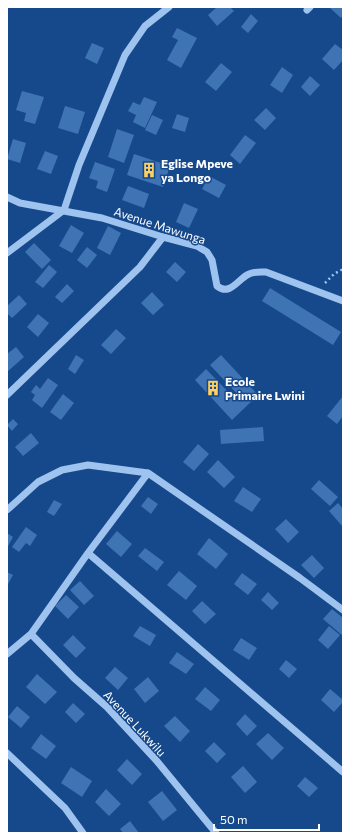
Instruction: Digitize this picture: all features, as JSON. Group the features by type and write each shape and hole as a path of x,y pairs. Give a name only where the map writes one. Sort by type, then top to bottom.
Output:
{"street":[{"path":"7,253 64,210 79,165 125,55 145,26 169,7"},
{"name":"Avenue Mawunga","path":"7,197 20,203 102,218 162,237 197,246 207,252 212,260 217,286 221,289 225,290 232,287 248,274 256,271 266,272 343,301"},
{"path":"7,395 140,267 162,237"},
{"path":"7,510 38,482 62,470 88,465 148,473 300,578 343,610"},
{"path":"7,654 31,634 88,553 148,473"},
{"path":"88,553 343,772"},
{"name":"Avenue Lukwilu","path":"31,634 74,678 107,706 156,760 216,833"},
{"path":"7,753 65,808 84,833"}],"path":[{"path":"317,291 334,274 343,269"}],"building":[{"path":"217,7 230,7 234,11 217,26 208,15"},
{"path":"343,7 343,15 341,18 330,8"},
{"path":"251,14 258,21 248,33 241,27"},
{"path":"177,28 197,38 181,68 167,60 178,40 172,37"},
{"path":"92,43 104,48 97,64 85,58"},
{"path":"335,44 343,50 343,60 334,70 322,59"},
{"path":"221,63 232,72 216,91 205,82"},
{"path":"282,67 293,75 282,93 270,85"},
{"path":"310,76 320,85 310,96 301,87"},
{"path":"22,91 44,97 35,124 24,121 26,113 16,110"},
{"path":"144,97 157,102 145,128 133,122 136,115 128,111 133,102 140,105"},
{"path":"65,106 85,112 78,134 58,128"},
{"path":"266,108 276,118 265,130 254,120"},
{"path":"177,114 189,118 185,132 172,128"},
{"path":"152,115 163,120 156,135 145,130"},
{"path":"117,129 134,135 124,163 108,157"},
{"path":"245,135 256,143 240,164 230,155"},
{"path":"13,139 26,143 20,163 7,159"},
{"path":"45,151 58,156 51,174 37,169"},
{"name":"Eglise Mpeve ya Longo","path":"134,154 170,166 163,187 127,175"},
{"path":"95,162 115,169 107,192 96,188 98,181 89,178"},
{"path":"209,176 226,185 219,198 202,189"},
{"path":"128,186 149,194 144,208 122,200"},
{"path":"184,203 198,209 189,228 176,222"},
{"path":"71,225 84,233 72,253 59,246"},
{"path":"108,226 121,233 110,255 97,248"},
{"path":"34,243 51,260 42,269 25,252"},
{"path":"87,247 97,255 87,268 77,260"},
{"path":"175,262 186,272 177,282 166,272"},
{"path":"49,265 57,272 43,288 35,282"},
{"path":"67,284 74,291 62,303 55,297"},
{"path":"270,288 341,332 333,345 262,301"},
{"path":"152,292 164,305 153,315 141,303"},
{"path":"19,295 27,304 12,318 7,313 7,306"},
{"path":"38,314 49,323 38,337 27,327"},
{"path":"116,329 126,338 111,354 101,345"},
{"path":"16,347 24,357 7,372 7,354"},
{"path":"76,355 84,360 75,374 68,369"},
{"name":"Ecole Primaire Lwini","path":"221,355 258,395 232,420 195,380 206,369 237,401 240,397 210,365"},
{"path":"48,378 58,385 42,408 32,400 35,395 31,392 36,385 40,389"},
{"path":"63,394 74,403 61,420 50,412"},
{"path":"343,396 343,416 337,424 327,416"},
{"path":"13,419 18,424 12,431 7,425"},
{"name":"Ecole Primaire Lwini","path":"263,427 264,441 221,444 220,430"},
{"path":"31,433 39,443 23,456 15,447"},
{"path":"198,444 209,454 194,471 183,462"},
{"path":"218,460 235,477 224,488 207,472"},
{"path":"319,480 338,497 330,506 311,489"},
{"path":"243,487 261,499 252,512 234,501"},
{"path":"148,497 158,504 151,514 141,506"},
{"path":"54,500 62,504 54,516 47,512"},
{"path":"338,503 343,509 343,527 329,511"},
{"path":"286,519 299,532 288,543 275,529"},
{"path":"26,527 37,535 30,546 26,543 19,552 12,547"},
{"path":"117,531 132,544 121,557 106,544"},
{"path":"7,533 13,537 7,548"},
{"path":"209,538 228,554 216,569 197,554"},
{"path":"145,548 164,562 157,571 138,556"},
{"path":"312,555 324,568 314,578 301,565"},
{"path":"179,571 197,586 186,600 167,585"},
{"path":"7,572 13,575 7,586"},
{"path":"242,573 257,584 248,595 234,584"},
{"path":"80,581 94,596 84,605 70,590"},
{"path":"268,592 279,603 272,610 261,600"},
{"path":"66,595 79,607 68,619 55,606"},
{"path":"202,601 216,614 205,624 192,611"},
{"path":"332,609 343,618 343,636 323,619"},
{"path":"140,626 156,635 150,646 133,636"},
{"path":"329,626 340,635 328,649 318,640"},
{"path":"73,635 86,648 76,658 63,645"},
{"path":"241,638 257,648 249,660 233,650"},
{"path":"177,652 194,664 186,674 169,663"},
{"path":"286,660 297,669 289,678 279,669"},
{"path":"115,667 128,678 118,690 105,678"},
{"path":"37,674 57,692 45,704 26,687"},
{"path":"148,677 159,691 145,703 134,689"},
{"path":"205,687 220,700 211,711 195,699"},
{"path":"330,689 343,700 334,712 321,700"},
{"path":"73,703 85,714 76,723 65,712"},
{"path":"17,706 30,717 21,728 8,717"},
{"path":"245,714 257,726 247,736 236,724"},
{"path":"175,716 190,731 180,742 164,726"},
{"path":"268,733 284,748 272,760 256,744"},
{"path":"41,734 56,746 46,759 31,748"},
{"path":"214,742 226,754 217,763 205,751"},
{"path":"127,759 142,774 132,785 117,770"},
{"path":"243,766 257,782 245,793 231,777"},
{"path":"71,767 92,781 82,797 61,783"},
{"path":"305,777 318,788 309,797 297,786"},
{"path":"106,789 121,804 109,816 95,802"},
{"path":"162,791 177,810 163,821 148,802"},
{"path":"130,821 139,833 123,833 120,829"}],"place":[{"name":"Eglise Mpeve ya Longo","path":"149,170"},
{"name":"Ecole Primaire Lwini","path":"213,388"}]}
